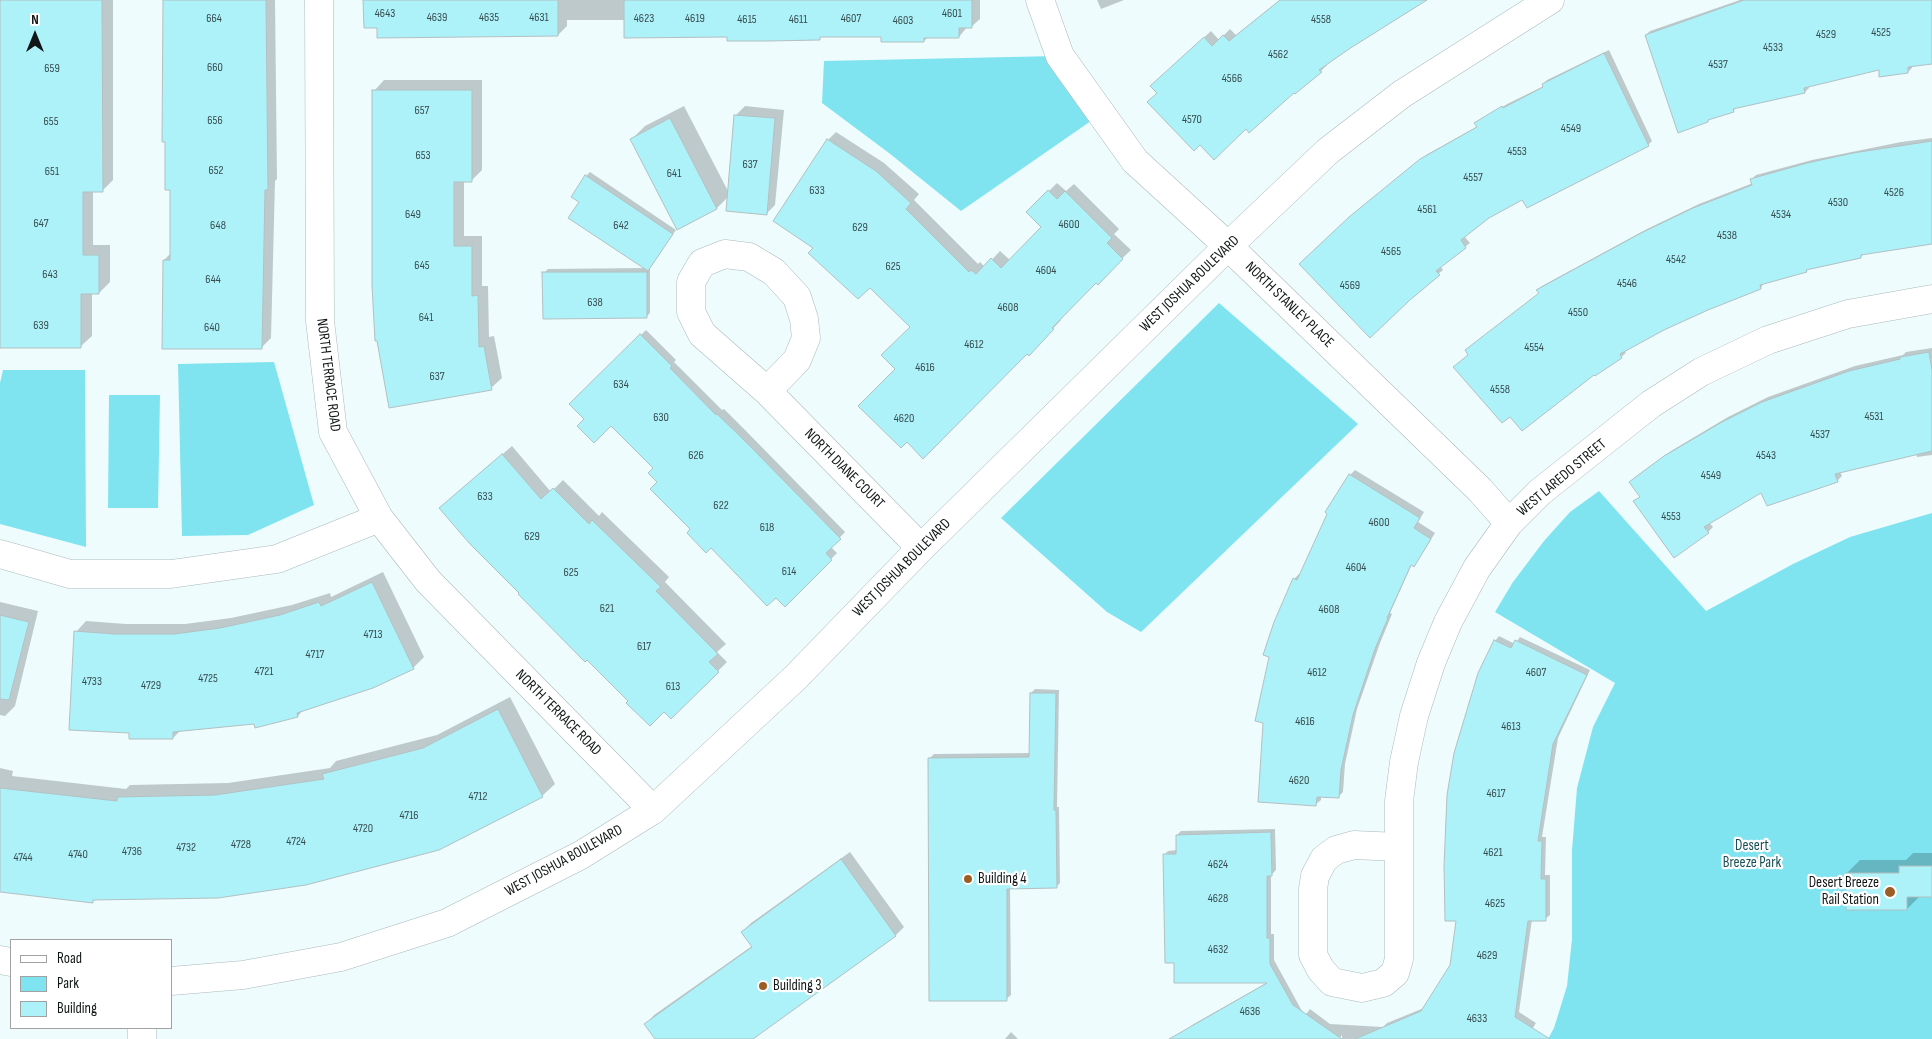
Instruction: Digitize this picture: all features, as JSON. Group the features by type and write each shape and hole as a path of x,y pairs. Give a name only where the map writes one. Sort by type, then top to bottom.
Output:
{"street":[{"name":"NORTH TERRACE ROAD","path":"319,0 321,330 333,432 379,518 428,581 653,810"},
{"name":"NORTH STANLEY PLACE","path":"1040,0 1060,56 1135,161 1228,246 1480,490 1509,523"},
{"name":"WEST JOSHUA BOULEVARD","path":"172,981 243,976 341,957 447,923 581,855 653,810 795,678 921,548 1228,246 1328,151 1402,94 1550,0"},
{"name":"NORTH DIANE COURT","path":"766,391 797,360 806,338 804,319 797,296 774,272 748,257 725,254 702,263 692,282 692,312 702,334 766,391 921,548"},
{"name":"WEST LAREDO STREET","path":"1399,847 1354,845 1336,850 1324,859 1315,876 1313,889 1313,955 1321,970 1332,982 1362,988 1383,983 1394,973 1399,959 1399,847 1399,801 1404,762 1414,716 1431,663 1448,622 1477,568 1509,523 1540,492 1651,404 1701,372 1768,340 1848,314 1932,299"},
{"path":"0,554 70,574 171,574 277,559 379,518"}],"green space":[{"path":"1057,56 1101,114 961,211 889,153 822,103 824,61"},
{"path":"1219,303 1358,424 1141,632 1107,612 1001,518"},
{"path":"274,362 314,505 248,535 182,536 178,364"},
{"path":"3,370 85,370 86,547 0,524 0,383"},
{"path":"109,395 160,395 158,508 108,508"},
{"name":"Desert Breeze Park","path":"1599,491 1706,611 1793,564 1850,537 1932,513 1932,1039 1548,1039 1554,1028 1567,986 1572,939 1572,850 1577,788 1593,727 1615,683 1495,612 1513,582 1544,541 1570,512"}],"building":[{"path":"0,0 102,0 103,192 83,192 83,255 99,255 99,294 81,294 81,348 0,348"},
{"path":"163,0 266,0 268,190 265,190 262,349 162,349 163,260 170,260 170,190 165,190 165,142 162,142"},
{"path":"363,0 558,0 558,36 377,38 377,28 364,28"},
{"path":"624,0 972,0 972,28 959,28 959,38 924,38 924,42 881,42 881,37 820,37 820,40 768,41 727,41 727,37 624,38"},
{"path":"1280,0 1427,0 1319,70 1322,72 1294,93 1249,133 1246,129 1214,160 1200,145 1194,151 1147,102 1157,93 1150,86 1204,37 1212,46 1223,35 1229,41"},
{"path":"1744,0 1932,0 1932,64 1908,67 1908,73 1879,77 1879,70 1804,88 1805,93 1733,109 1734,112 1708,120 1708,122 1678,133 1645,35"},
{"path":"1604,53 1649,146 1527,208 1522,200 1489,218 1461,240 1466,248 1436,271 1440,275 1370,338 1299,264 1349,217 1420,159 1477,127 1474,123 1502,106 1503,108 1543,87 1542,84"},
{"path":"372,90 472,90 472,182 454,182 454,246 472,246 472,296 478,295 479,347 484,346 492,390 389,408 377,341 375,341 372,286"},
{"path":"734,115 775,118 767,215 726,211"},
{"path":"670,118 717,209 677,230 630,139"},
{"path":"827,139 876,171 911,203 906,209 969,272 971,270 976,274 991,258 1001,268 1041,227 1026,212 1048,190 1057,199 1065,191 1112,238 1107,243 1123,259 1098,285 1096,283 1052,328 1054,329 1029,356 1027,354 923,459 907,442 901,448 858,406 895,369 881,355 910,327 870,288 858,299 808,253 813,248 773,221"},
{"path":"1932,141 1932,244 1861,255 1861,258 1806,270 1807,272 1760,285 1761,289 1664,330 1620,354 1622,358 1594,375 1522,431 1510,417 1502,423 1453,367 1468,355 1465,350 1539,293 1536,290 1641,233 1693,208 1752,185 1750,179 1807,163 1853,153"},
{"path":"585,175 673,234 648,271 568,218 579,202 571,197"},
{"path":"542,272 647,272 647,318 543,319"},
{"path":"640,334 716,415 743,439 841,539 826,553 832,560 785,607 776,598 767,606 711,548 706,553 687,533 690,529 650,489 657,482 648,473 653,468 611,426 594,443 577,426 584,419 569,404"},
{"path":"1929,352 1932,370 1932,451 1835,474 1838,482 1767,506 1761,493 1704,527 1709,533 1674,558 1633,501 1640,497 1629,482 1664,456 1722,422 1762,402 1849,371 1900,359 1900,357"},
{"path":"502,454 541,499 553,488 589,524 592,520 661,587 656,591 718,654 709,662 719,672 671,719 664,712 650,726 587,660 585,662 518,594 470,544 439,508"},
{"path":"1349,474 1420,518 1414,528 1431,539 1414,567 1411,565 1375,649 1353,715 1341,770 1339,798 1317,797 1316,806 1258,802 1263,723 1255,721 1269,657 1263,655 1274,622 1293,578 1297,580 1327,514 1325,512"},
{"path":"372,582 414,669 373,688 297,713 298,717 255,728 254,724 173,732 173,739 129,739 129,733 69,730 74,631 115,634 174,634 220,628 280,615 319,602 321,606"},
{"path":"0,615 29,622 9,700 0,699"},
{"path":"1494,640 1511,648 1515,640 1587,675 1553,744 1538,841 1542,841 1541,879 1546,879 1546,921 1528,921 1515,1017 1550,1039 1355,1039 1421,1011 1450,965 1456,921 1445,921 1444,866 1447,795 1454,753 1478,673"},
{"name":"Building 4","path":"1030,693 1056,693 1054,810 1056,810 1057,888 1007,889 1007,1001 929,1001 928,758 1029,757"},
{"path":"498,709 543,797 439,850 306,885 218,898 93,900 93,903 0,892 0,788 117,801 117,797 215,795 324,779 322,774 423,748"},
{"path":"1271,832 1272,876 1267,876 1267,938 1270,938 1270,964 1293,1005 1342,1039 1169,1039 1267,983 1174,983 1174,963 1165,963 1163,854 1176,854 1176,835"},
{"name":"Building 3","path":"841,859 896,936 753,1039 655,1039 644,1024 752,947 741,932"},
{"name":"Desert Breeze Rail Station","path":"1899,866 1932,866 1932,897 1907,897 1907,910 1846,910 1846,873 1899,873"}],"place":[{"name":"Building 4","path":"968,879"},
{"name":"Desert Breeze Rail Station","path":"1890,892"},
{"name":"Building 3","path":"763,986"}]}
